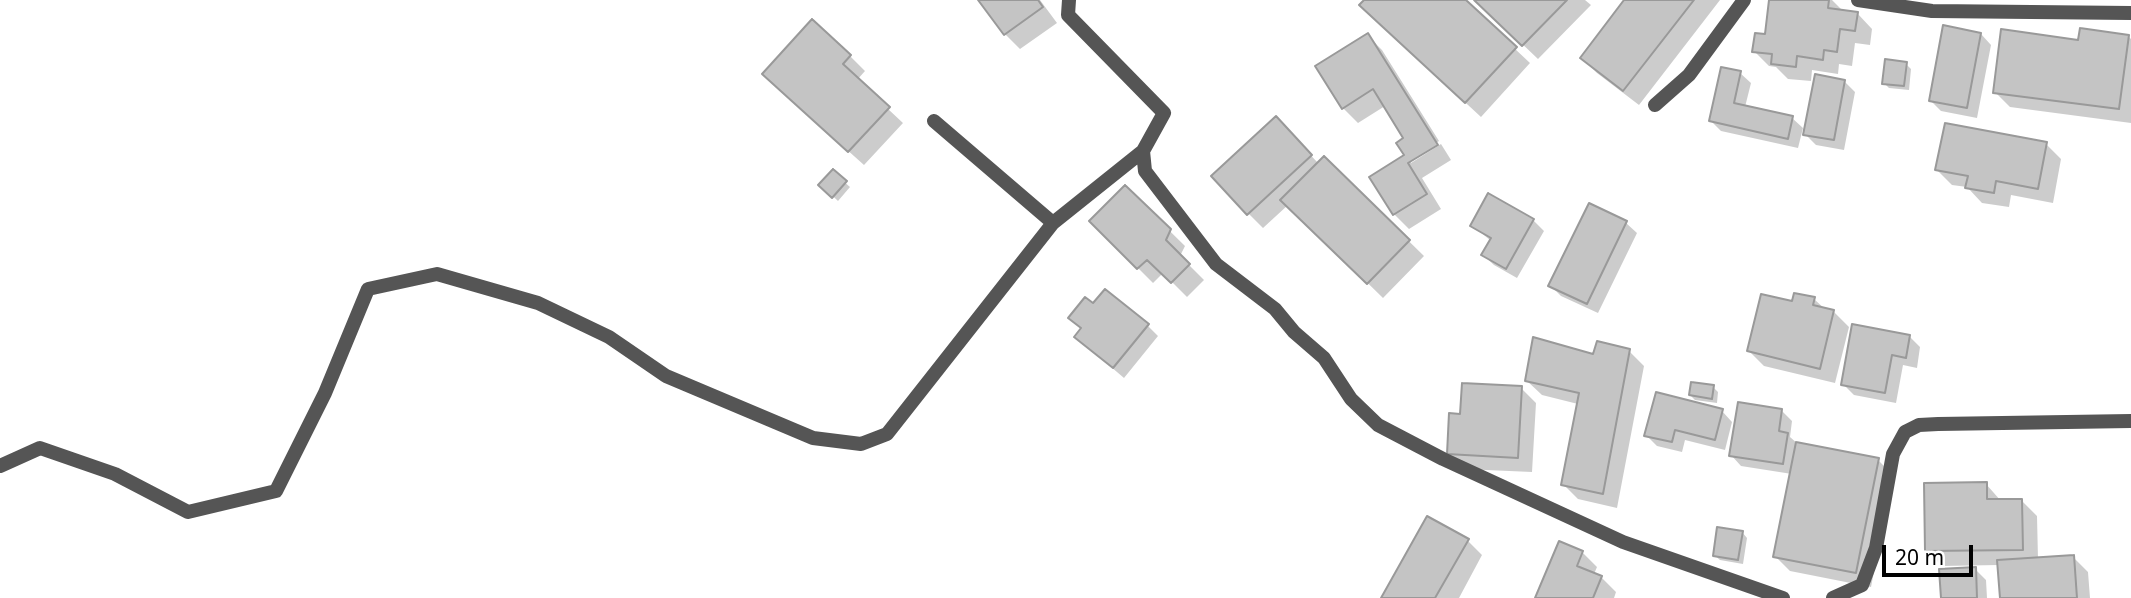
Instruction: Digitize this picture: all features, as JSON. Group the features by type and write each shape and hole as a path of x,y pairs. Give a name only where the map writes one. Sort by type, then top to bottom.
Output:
{"street":[{"path":"0,466 40,448 115,474 188,512 276,491 325,393 368,289 437,274 538,303 609,337 666,376 813,438 861,444 887,434 1053,223 1143,151 1164,113 1068,15 1069,0"},
{"path":"1655,105 1689,75 1744,0"},
{"path":"1858,0 1933,11 2131,13"},
{"path":"934,121 1053,223"},
{"path":"1143,151 1145,171 1216,264 1275,309 1294,332 1324,358 1350,399 1378,425 1443,459 1623,542 1783,598"},
{"path":"1833,598 1863,585 1876,548 1894,454 1905,432 1919,425 1938,424 2131,421"}],"building":[{"path":"978,0 1038,0 1043,7 1004,35"},
{"path":"1364,0 1466,0 1517,47 1465,103 1359,5"},
{"path":"1474,0 1567,0 1522,46"},
{"path":"1624,0 1694,0 1623,91 1580,58"},
{"path":"1769,0 1829,0 1828,8 1858,12 1855,31 1840,29 1837,52 1824,50 1823,60 1797,56 1796,67 1771,64 1772,54 1752,52 1755,33 1765,34"},
{"path":"812,19 851,55 843,64 890,107 848,152 762,74"},
{"path":"1943,25 1981,33 1967,108 1929,101"},
{"path":"2080,28 2129,35 2119,109 1993,93 2001,29 2078,40"},
{"path":"1368,33 1438,145 1408,163 1427,194 1393,215 1369,177 1404,155 1396,143 1403,138 1373,89 1342,109 1315,66"},
{"path":"1885,59 1907,62 1904,86 1882,84"},
{"path":"1721,67 1741,71 1734,103 1793,116 1788,139 1709,121"},
{"path":"1815,74 1845,80 1834,140 1803,135"},
{"path":"1276,116 1312,155 1247,215 1211,176"},
{"path":"1945,123 2047,142 2038,189 1996,181 1994,193 1965,188 1968,176 1935,170"},
{"path":"1324,156 1410,240 1367,284 1280,200"},
{"path":"833,169 847,181 832,198 818,185"},
{"path":"1125,185 1171,229 1166,240 1190,264 1171,283 1147,260 1137,269 1089,221"},
{"path":"1488,193 1534,219 1506,269 1481,255 1491,238 1470,226"},
{"path":"1589,203 1627,221 1587,304 1548,286"},
{"path":"1105,289 1149,324 1113,368 1074,337 1081,328 1068,318 1085,297 1093,303"},
{"path":"1794,293 1815,297 1813,305 1834,310 1820,369 1747,351 1761,294 1792,301"},
{"path":"1852,324 1910,335 1906,358 1892,355 1885,393 1841,385"},
{"path":"1533,337 1593,354 1597,341 1630,349 1603,494 1561,485 1579,393 1525,381"},
{"path":"1691,382 1714,385 1712,399 1689,395"},
{"path":"1462,383 1522,386 1518,458 1447,454 1449,413 1460,414"},
{"path":"1656,392 1723,409 1715,440 1675,430 1672,442 1644,436"},
{"path":"1738,402 1782,409 1779,431 1788,433 1783,464 1729,456"},
{"path":"1796,442 1879,458 1856,573 1773,557"},
{"path":"1987,482 1987,499 2022,499 2023,550 1925,551 1924,483"},
{"path":"1427,516 1469,539 1435,598 1381,598"},
{"path":"1717,527 1743,531 1738,560 1713,556"},
{"path":"1559,541 1583,551 1577,566 1602,576 1593,598 1535,598"},
{"path":"2074,555 2077,598 2000,598 1997,560"},
{"path":"1976,567 1977,598 1941,598 1939,569"}]}
